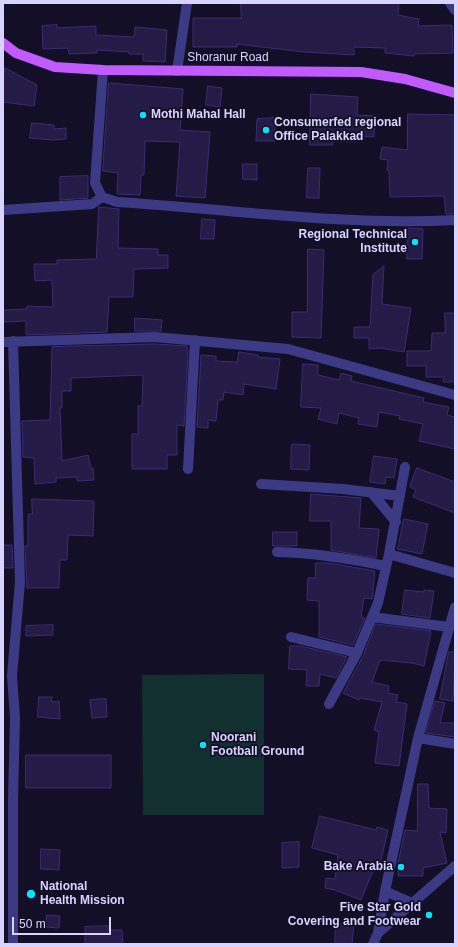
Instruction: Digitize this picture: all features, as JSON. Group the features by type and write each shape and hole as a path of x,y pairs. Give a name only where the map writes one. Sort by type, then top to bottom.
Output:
{"main road":[{"name":"Shoranur Road","path":"3,43 16,53 55,67 103,70 361,72 405,79 455,93"}],"street":[{"path":"177,70 187,3"},
{"path":"450,3 455,10"},
{"path":"103,70 96,183 102,197 117,202 317,220 378,222 455,220"},
{"path":"3,210 92,204 102,197"},
{"path":"13,944 8,799 15,718 12,676 20,582 8,341 154,337 288,349 455,395"},
{"path":"188,469 194,340"},
{"path":"329,704 357,653 378,603 384,566 389,554 396,522 405,467"},
{"path":"261,484 371,492 400,496"},
{"path":"371,492 396,522"},
{"path":"277,552 316,553 351,558 384,566"},
{"path":"389,554 455,573"},
{"path":"373,944 378,933 385,891 418,738 455,607"},
{"path":"372,617 450,627"},
{"path":"291,637 357,653"},
{"path":"418,738 455,744"},
{"path":"378,933 455,866"},
{"path":"385,891 412,903"}],"green space":[{"name":"Noorani Football Ground","path":"264,674 264,815 143,815 142,675"}],"building":[{"path":"241,3 399,3 398,15 419,19 418,26 452,25 453,53 415,54 414,56 385,53 385,48 354,47 354,55 304,52 237,44 237,47 193,47 193,18 241,18"},
{"path":"57,25 57,28 96,26 96,35 134,37 135,27 167,30 165,62 143,61 143,54 129,54 129,52 97,50 97,53 69,54 68,48 43,49 42,26"},
{"path":"5,68 37,85 34,106 3,102"},
{"name":"Mothi Mahal Hall","path":"109,83 183,89 180,130 210,132 205,198 176,196 180,142 145,141 144,175 141,175 140,195 117,194 118,173 103,171"},
{"path":"208,86 222,88 220,107 206,105"},
{"path":"311,94 358,97 357,115 375,116 374,137 356,136 356,142 333,141 333,145 310,145"},
{"path":"408,114 455,115 455,214 446,214 444,196 390,197 389,170 387,170 388,160 380,159 382,147 407,150"},
{"name":"Consumerfed regional Office Palakkad","path":"275,118 275,141 256,141 257,119"},
{"path":"32,123 54,125 54,129 66,128 66,139 53,140 30,138"},
{"path":"243,164 257,164 257,180 243,179"},
{"path":"308,168 320,168 319,198 307,198"},
{"path":"88,176 88,198 60,200 60,177"},
{"path":"99,207 119,209 118,248 158,249 158,255 168,255 168,268 134,269 133,297 109,297 107,332 26,335 26,321 3,322 3,310 27,309 27,306 53,307 52,280 35,281 34,264 57,264 57,260 96,259"},
{"path":"202,219 215,220 214,239 201,239"},
{"name":"Regional Technical Institute","path":"408,228 423,229 422,259 407,259"},
{"path":"308,249 324,250 321,338 292,337 292,312 307,312"},
{"path":"384,266 382,304 411,308 404,352 380,348 369,349 369,338 354,338 354,327 370,327 373,275"},
{"path":"445,313 455,313 455,382 443,382 444,377 426,377 426,366 407,366 407,351 431,351 432,333 445,333"},
{"path":"135,318 162,320 161,331 135,331"},
{"path":"155,344 187,346 188,355 184,426 177,425 177,455 167,455 167,469 132,469 132,434 138,434 138,406 142,406 143,375 71,378 71,391 62,391 62,408 60,408 62,461 88,455 91,468 93,468 94,480 77,481 77,477 56,478 56,482 35,484 34,458 23,457 22,421 50,420 52,347"},
{"path":"239,352 258,355 258,357 280,359 276,389 244,384 243,395 224,392 223,400 218,400 216,421 208,420 208,428 197,427 201,355 216,356 216,361 237,362"},
{"path":"303,364 318,365 318,375 339,380 341,373 352,376 351,381 424,398 423,402 449,407 447,415 455,417 455,449 419,441 423,424 399,419 400,416 379,412 377,427 358,424 359,418 339,413 337,424 318,419 321,408 301,407"},
{"path":"292,444 310,445 309,470 291,469"},
{"path":"374,456 397,459 394,478 386,477 385,484 370,482"},
{"path":"417,468 455,482 455,513 413,497 416,490 410,487"},
{"path":"311,494 361,498 359,528 379,529 376,558 331,550 331,521 310,521"},
{"path":"32,499 94,501 93,536 68,535 67,560 60,560 59,588 27,588 25,546 28,546 28,514 32,514"},
{"path":"404,519 428,524 422,554 398,549"},
{"path":"273,532 297,532 297,546 273,546"},
{"path":"3,545 12,545 13,568 3,568"},
{"path":"316,563 330,563 375,571 372,599 364,598 361,617 365,618 353,645 319,637 319,601 307,600 308,578 315,578"},
{"path":"405,590 424,592 424,590 434,591 430,618 402,614"},
{"path":"376,624 431,631 424,666 412,663 380,660 372,682 389,686 388,693 398,695 396,702 407,704 399,766 375,763 379,732 374,730 382,702 360,698 359,700 343,693 363,656"},
{"path":"53,625 53,635 26,636 26,626"},
{"path":"290,646 301,646 347,657 336,678 320,674 319,686 306,686 307,670 289,669"},
{"path":"449,652 455,652 453,701 440,699"},
{"path":"39,697 52,697 51,702 59,701 60,719 38,717"},
{"path":"106,699 107,717 92,718 90,700"},
{"path":"435,701 445,703 440,723 455,723 455,737 426,733"},
{"path":"26,755 111,755 111,788 26,788"},
{"path":"418,784 428,784 429,808 447,809 446,833 440,832 447,863 423,868 423,876 398,876 398,863 405,830 417,831"},
{"path":"320,816 376,830 377,827 388,830 379,869 374,868 361,900 335,890 325,888 326,878 335,879 338,855 312,848"},
{"path":"299,842 299,867 282,868 282,843"},
{"path":"41,849 60,850 59,870 41,869"},
{"path":"47,915 60,916 59,928 46,927"},
{"path":"336,923 354,924 352,944 335,944"},
{"path":"108,926 108,930 122,930 123,944 85,944 85,927"}],"place":[{"name":"Mothi Mahal Hall","path":"143,115"},
{"name":"Consumerfed regional Office Palakkad","path":"266,130"},
{"name":"Regional Technical Institute","path":"415,242"},
{"name":"Noorani Football Ground","path":"203,745"},
{"name":"Bake Arabia","path":"401,867"},
{"name":"National Health Mission","path":"31,894"},
{"name":"Five Star Gold Covering and Footwear","path":"429,915"}]}
